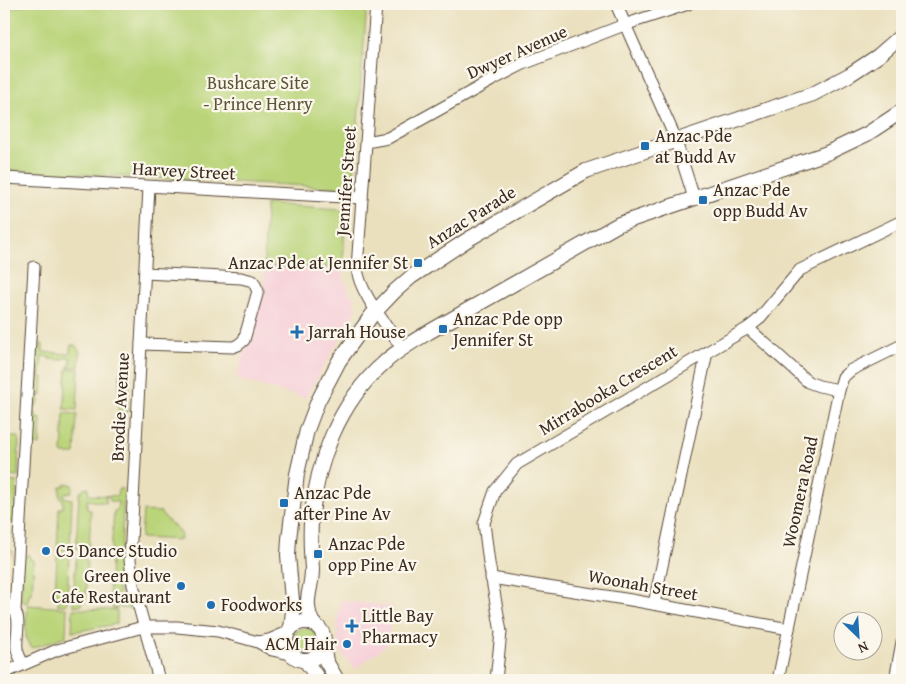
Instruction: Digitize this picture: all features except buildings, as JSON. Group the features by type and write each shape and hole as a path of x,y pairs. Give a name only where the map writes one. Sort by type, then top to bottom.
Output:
{"main road":[{"name":"Anzac Parade","path":"289,630 293,614 288,555 289,539 296,482 304,443 315,408 344,353 377,310 404,283 438,258 571,179 598,166 822,90 878,56 902,36"},
{"path":"337,680 326,661 322,634 313,624 307,605 312,579 311,524 318,477 328,444 343,414 359,390 378,368 402,348 611,228 828,153 867,134 902,112"},
{"path":"313,624 302,622 289,630 285,643 290,654 297,659 305,660 317,656 323,645"},
{"path":"305,660 319,680"}],"street":[{"name":"Jennifer Street","path":"376,4 357,268 358,278 402,348"},
{"path":"616,4 675,139 694,198"},
{"name":"Dwyer Avenue","path":"366,142 388,138 523,64 624,25 688,4"},
{"name":"Harvey Street","path":"4,178 362,198"},
{"name":"Brodie Avenue","path":"149,187 130,560 132,580 159,680"},
{"name":"Mirrabooka Crescent","path":"496,680 501,632 491,578 484,523 495,491 517,464 748,328 758,320 800,270 902,221"},
{"path":"23,664 17,649 18,621 15,611 34,267"},
{"path":"141,344 233,347 238,345 245,338 258,291 253,281 241,278 145,274"},
{"path":"748,328 808,382 839,390"},
{"name":"Woomera Road","path":"778,680 843,378 851,370 902,346"},
{"path":"654,604 707,352"},
{"name":"Woonah Street","path":"491,578 654,604 789,629"},
{"path":"4,604 15,611"},
{"path":"4,673 57,650 144,627 177,627 218,631 258,642 272,650 290,654"},
{"path":"258,642 269,640 289,630"},
{"path":"894,680 902,642"}],"shaded area":[{"name":"Jarrah House","path":"264,266 343,268 344,280 357,307 305,398 236,379 263,292"},
{"path":"341,600 393,607 388,644 355,669 342,654 338,646 337,622"}],"green space":[{"name":"Bushcare Site - Prince Henry","path":"28,4 367,4 353,185 346,188 4,170 4,10"},
{"path":"266,204 341,209 345,216 343,268 264,266"},
{"path":"41,343 43,345 43,352 69,354 71,345 75,345 80,352 79,367 67,367 70,366 71,358 63,358 63,360 49,359 49,357 42,356 41,375 32,375 34,348"},
{"path":"67,369 79,369 77,410 64,409"},
{"path":"120,371 130,372 128,412 118,411"},
{"path":"32,377 43,377 42,395 40,395 38,403 34,407 32,407"},
{"path":"34,412 41,419 40,445 28,444 31,413"},
{"path":"64,413 77,414 75,454 62,454"},
{"path":"9,437 19,437 18,477 7,476"},
{"path":"6,481 17,482 15,522 4,521"},
{"path":"64,484 71,484 73,487 71,493 64,493 64,497 72,499 70,548 66,551 57,550 59,508 63,508 63,499 60,498 60,486 64,486"},
{"path":"88,487 89,495 117,496 118,489 123,489 121,553 111,553 114,511 117,511 118,502 110,501 109,496 106,496 106,503 87,500 87,509 91,510 89,547 85,547 80,551 76,548 79,494 84,488"},
{"path":"143,511 161,512 180,532 181,540 141,538"},
{"path":"123,549 125,549 125,564 123,565 125,583 132,609 120,608"},
{"path":"28,554 31,560 34,560 32,593 30,593 27,603 21,601 23,557"},
{"path":"57,555 67,555 69,557 67,604 65,605 58,605 58,597 55,597"},
{"path":"80,556 87,561 86,599 82,599 81,606 75,606 73,605 76,559"},
{"path":"111,558 120,558 117,609 112,608 112,600 109,600"},
{"path":"28,605 67,609 66,636 33,648 29,645 26,635"},
{"path":"73,609 117,610 117,624 72,632"},
{"path":"305,628 313,632 317,640 313,648 305,652 297,648 293,640 297,632"}],"sand":[{"path":"4,550 13,551 11,596 4,596"}],"place":[{"name":"Anzac Pde at Budd Av","path":"645,146"},
{"name":"Anzac Pde opp Budd Av","path":"703,200"},
{"name":"Anzac Pde at Jennifer St","path":"418,263"},
{"name":"Anzac Pde opp Jennifer St","path":"443,329"},
{"name":"Jarrah House","path":"297,332"},
{"name":"Anzac Pde after Pine Av","path":"284,503"},
{"name":"C5 Dance Studio","path":"46,551"},
{"name":"Anzac Pde opp Pine Av","path":"318,554"},
{"name":"Green Olive Cafe Restaurant","path":"181,586"},
{"name":"Foodworks","path":"211,605"},
{"name":"Little Bay Pharmacy","path":"352,626"},
{"name":"ACM Hair","path":"347,644"}]}
